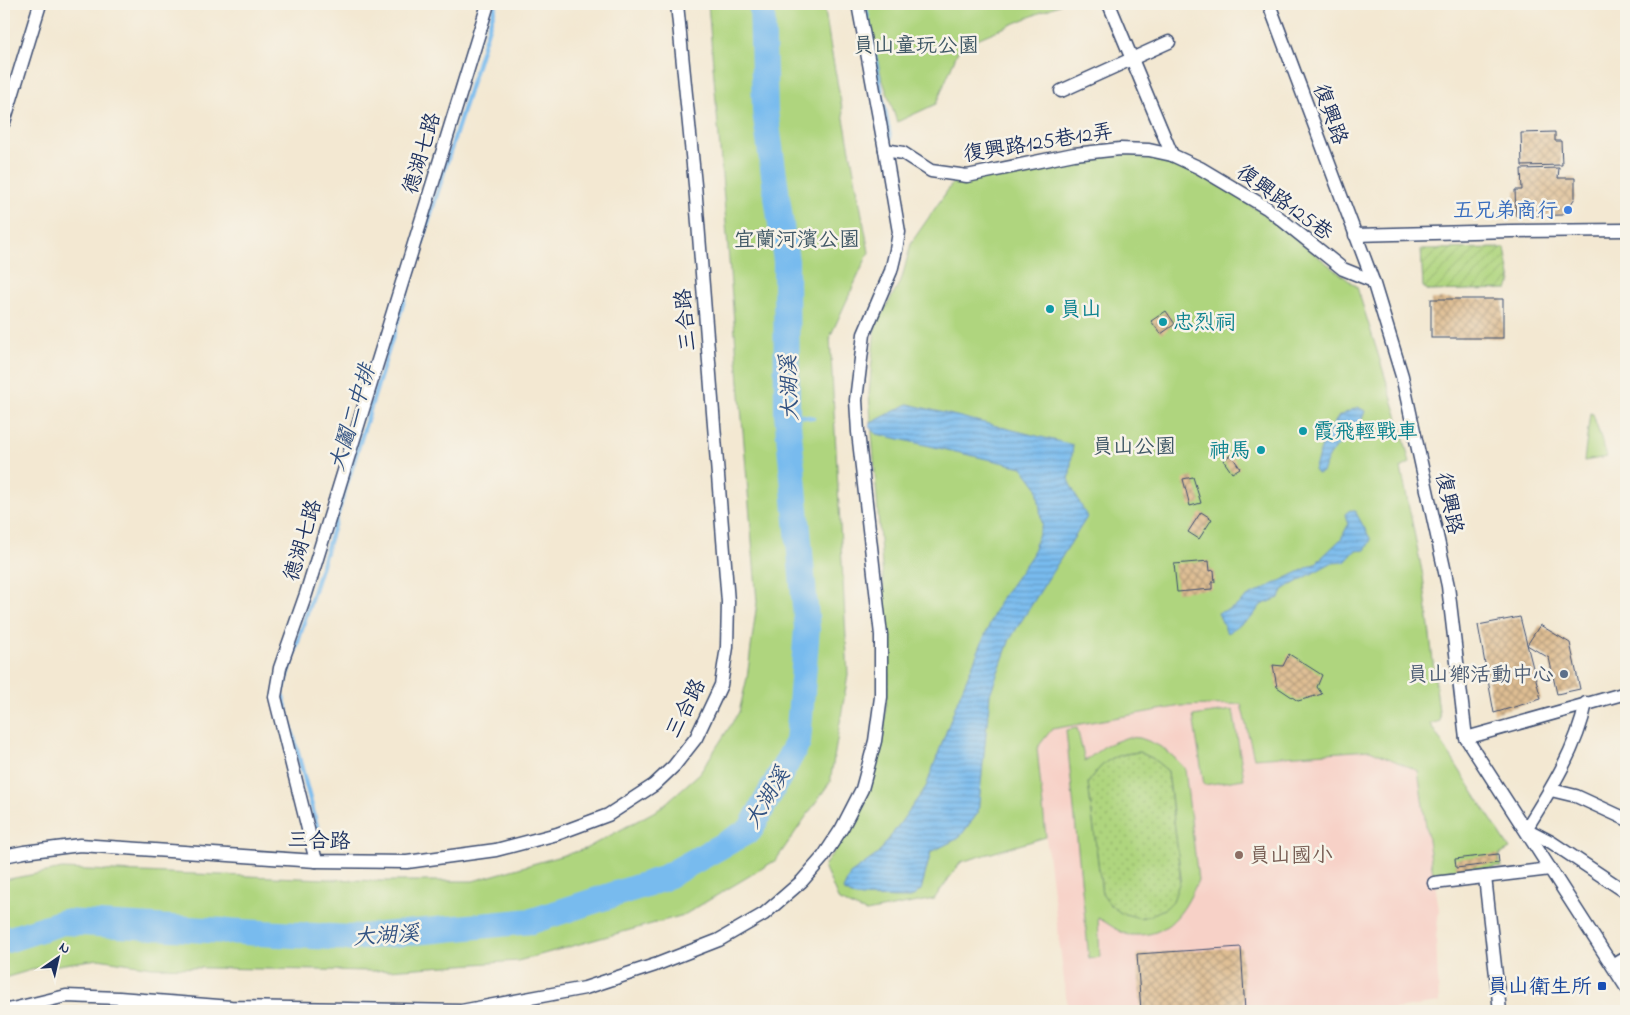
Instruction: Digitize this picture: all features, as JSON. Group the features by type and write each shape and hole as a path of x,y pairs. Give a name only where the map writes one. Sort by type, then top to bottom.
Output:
{"street":[{"path":"4,122 40,4"},
{"name":"德湖七路","path":"316,861 275,697 280,668 306,594 488,4"},
{"name":"三合路","path":"4,856 80,846 316,861 407,862 496,850 557,834 608,815 654,785 674,766 696,738 721,685 727,647 728,602 695,185 677,4"},
{"path":"4,1011 66,996 119,998 231,1007 461,1011 585,988 655,965 719,940 742,928 764,914 802,881 823,857 842,828 862,789 875,741 881,698 881,635 856,400 864,334 891,271 899,232 858,4"},
{"path":"1109,4 1172,155"},
{"name":"復興路","path":"1269,4 1373,281 1402,376 1448,586 1466,738 1626,987"},
{"path":"1061,92 1169,42"},
{"name":"復興路125巷12弄","path":"885,150 903,153 931,171 968,176 1074,154 1120,149 1149,150 1172,155"},
{"name":"復興路125巷","path":"1172,155 1200,168 1267,208 1343,269 1373,281"},
{"path":"1355,234 1626,230"},
{"path":"1466,738 1626,693"},
{"path":"1586,703 1582,722 1551,790 1526,830 1551,842 1626,892"},
{"path":"1551,790 1576,796 1626,819"},
{"path":"1434,883 1550,869"},
{"path":"1486,877 1500,1011"},
{"path":"1613,966 1626,958"}],"shaded area":[{"name":"員山國小","path":"1242,704 1255,758 1370,750 1418,771 1439,910 1436,938 1439,1003 1381,1011 1068,1011 1037,748 1052,729 1181,706"}],"green space":[{"name":"宜蘭河濱公園","path":"708,4 824,4 869,252 830,337 848,675 830,782 776,860 684,915 518,961 374,971 152,967 98,959 38,968 4,978 4,880 62,869 379,881 473,881 585,849 659,809 700,773 739,712 747,678 757,602"},
{"name":"員山童玩公園","path":"864,4 1061,4 960,46 936,104 897,122 881,75"},
{"name":"員山公園","path":"1117,154 1143,155 1172,161 1230,191 1269,218 1357,287 1402,431 1410,463 1401,468 1423,576 1440,721 1430,724 1510,849 1499,855 1501,867 1433,874 1418,771 1370,750 1254,758 1241,704 1181,706 1052,729 1037,748 1046,837 961,862 934,899 866,912 839,901 824,866 858,817 870,788 884,732 889,659 869,394 875,327 902,278 911,243 954,181"},
{"path":"1505,248 1511,282 1508,289 1429,291 1423,287 1421,249"},
{"path":"1590,413 1593,414 1607,457 1584,461"},
{"path":"1233,710 1244,779 1204,785 1193,716"},
{"path":"1077,728 1085,761 1106,745 1128,737 1140,738 1163,748 1185,769 1198,880 1183,909 1170,924 1161,930 1140,935 1129,935 1098,918 1100,957 1089,959 1066,730","holes":["1139,752 1152,758 1168,771 1181,878 1173,901 1166,908 1140,918 1121,913 1110,905 1102,894 1088,783 1104,764 1115,757"]},
{"path":"1139,752 1152,758 1168,771 1180,874 1176,897 1169,905 1158,912 1136,918 1119,912 1102,894 1088,783 1109,760 1121,755"},
{"path":"109,1005 177,1010 184,1011 45,1011"}],"water":[{"path":"908,404 1073,445 1069,482 1087,517 1010,639 990,694 978,813 959,838 931,852 921,890 911,898 855,897 843,890 850,874 878,854 926,787 957,702 999,602 1032,555 1042,524 1037,487 1022,467 877,434 869,427 871,423"},
{"path":"1358,407 1365,411 1360,423 1333,451 1322,472 1317,474 1314,470 1325,437 1339,416"},
{"path":"1350,510 1355,511 1371,540 1365,550 1355,551 1345,562 1331,563 1284,589 1279,598 1261,605 1252,617 1227,633 1218,613 1235,607 1247,597 1315,564 1341,539 1348,525 1345,514"}],"building":[{"path":"1555,132 1555,141 1561,141 1562,165 1522,166 1521,133"},
{"path":"1559,168 1558,178 1575,178 1575,198 1563,215 1516,216 1515,190 1522,190 1521,169"},
{"path":"1431,299 1503,299 1503,338 1431,338"},
{"name":"忠烈祠","path":"1166,311 1175,324 1161,334 1151,321"},
{"path":"1231,455 1240,468 1232,473 1223,460"},
{"path":"1193,477 1201,503 1190,506 1183,479"},
{"path":"1201,512 1212,519 1199,539 1188,532"},
{"path":"1209,561 1210,571 1214,570 1215,582 1212,582 1212,589 1177,592 1174,564"},
{"path":"1520,617 1541,699 1494,713 1478,625"},
{"name":"員山鄉活動中心","path":"1540,625 1570,643 1580,689 1557,694 1549,658 1527,645"},
{"path":"1289,654 1322,675 1317,687 1322,694 1298,701 1277,687 1273,665 1283,666"},
{"path":"1498,854 1499,863 1456,868 1455,859"},
{"path":"1241,947 1245,1011 1141,1011 1137,954"}],"waterway":[{"name":"大鬮二中排","path":"321,841 282,693 496,4"},
{"name":"大湖溪","path":"4,941 63,922 350,938 532,921 662,879 750,830 798,742 807,628 787,413 786,261 765,111 762,4"},
{"path":"865,4 890,138"},
{"path":"787,413 813,418"}],"place":[{"name":"五兄弟商行","path":"1568,210"},
{"name":"員山","path":"1050,309"},
{"name":"忠烈祠","path":"1163,322"},
{"name":"霞飛輕戰車","path":"1303,431"},
{"name":"神馬","path":"1261,450"},
{"name":"員山鄉活動中心","path":"1564,674"},
{"name":"員山國小","path":"1239,855"},
{"name":"員山衛生所","path":"1602,986"}]}
